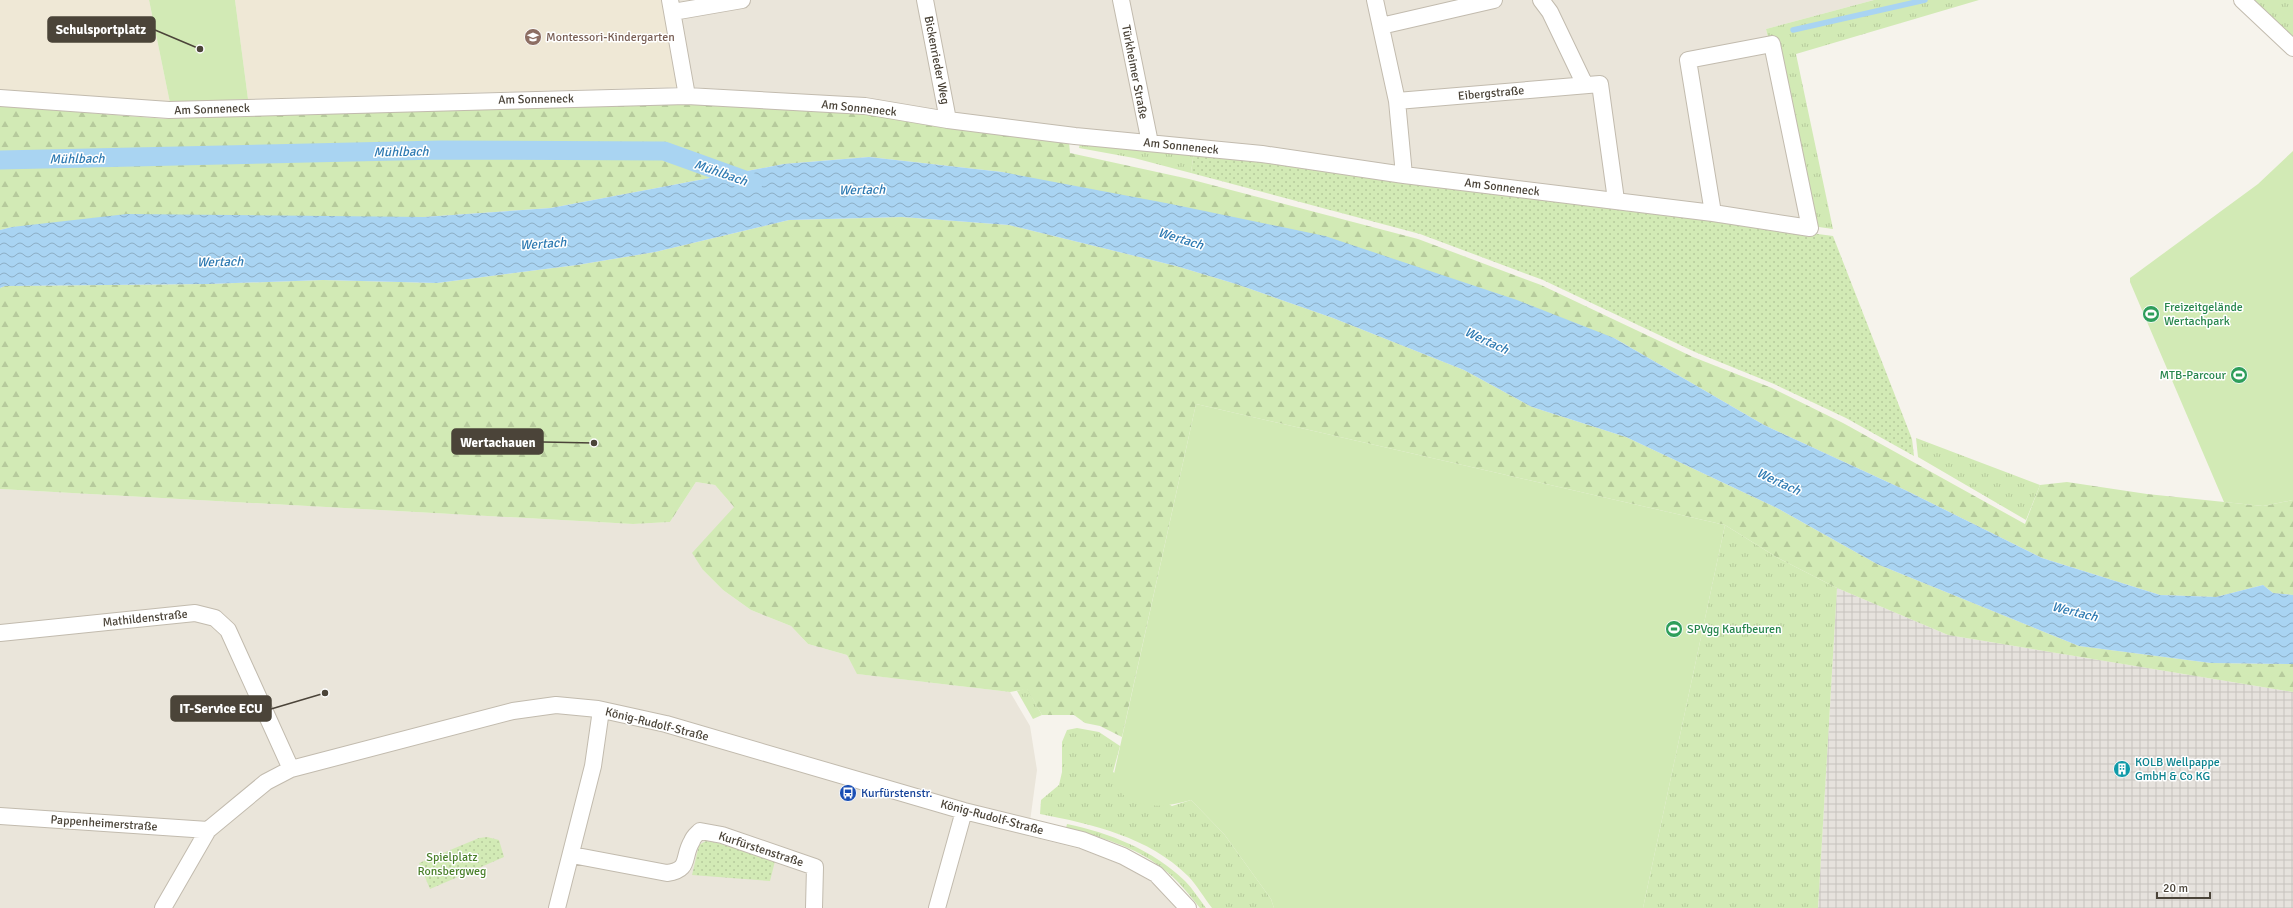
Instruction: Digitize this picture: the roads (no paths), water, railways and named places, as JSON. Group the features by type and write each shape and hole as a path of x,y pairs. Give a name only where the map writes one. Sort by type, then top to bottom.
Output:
{"street":[{"path":"688,96 671,6 742,0"},
{"name":"Bickenrieder Weg","path":"925,0 948,120"},
{"name":"Türkheimer Straße","path":"1121,0 1150,143"},
{"path":"1375,0 1397,101 1404,175"},
{"path":"1381,26 1494,0"},
{"path":"1541,0 1550,12 1585,85"},
{"path":"2242,0 2293,48"},
{"name":"Am Sonneneck","path":"0,98 169,110 688,96 865,106 948,120 1262,154 1404,175 1713,213 1810,228 1772,44 1688,60 1713,213"},
{"name":"Eibergstraße","path":"1397,101 1600,84 1616,200"},
{"name":"Mathildenstraße","path":"0,633 195,613 215,618 228,630 291,769"},
{"name":"König-Rudolf-Straße","path":"162,908 208,830 266,782 291,769 513,711 556,705 601,710 666,724 964,811 1082,840 1123,856 1156,874 1177,894 1188,908"},
{"path":"558,908 593,766 601,710"},
{"path":"937,908 964,811"},
{"name":"Pappenheimerstraße","path":"0,816 208,830"},
{"name":"Kurfürstenstraße","path":"572,854 667,873 678,872 684,867 691,841 700,831 722,835 815,867 814,908"}],"water":[{"name":"Wertach","path":"869,157 1002,172 1171,204 1325,236 1517,300 1614,338 1764,425 1905,490 2042,558 2160,595 2216,597 2263,585 2273,593 2293,595 2293,664 2211,663 2079,646 1877,564 1777,508 1626,437 1532,407 1464,370 1333,318 1236,284 1176,266 1009,225 902,217 789,220 655,252 577,265 437,283 323,280 208,284 5,286 0,288 0,230 12,227 127,214 424,217 551,208 784,164"}],"waterway":[{"path":"1793,30 1925,0"},
{"name":"Mühlbach","path":"0,160 440,150 664,151 753,183"}],"place":[{"name":"Montessori-Kindergarten","path":"533,37"},
{"name":"Schulsportplatz","path":"200,49"},
{"name":"Freizeitgelände Wertachpark","path":"2151,314"},
{"name":"MTB-Parcour","path":"2239,375"},
{"name":"Wertachauen","path":"594,443"},
{"name":"SPVgg Kaufbeuren","path":"1674,629"},
{"name":"IT-Service ECU","path":"325,693"},
{"name":"KOLB Wellpappe GmbH & Co KG","path":"2122,769"},
{"name":"Kurfürstenstr.","path":"848,793"}],"park label":[{"name":"Spielplatz Ronsbergweg","path":"452,864"}]}
